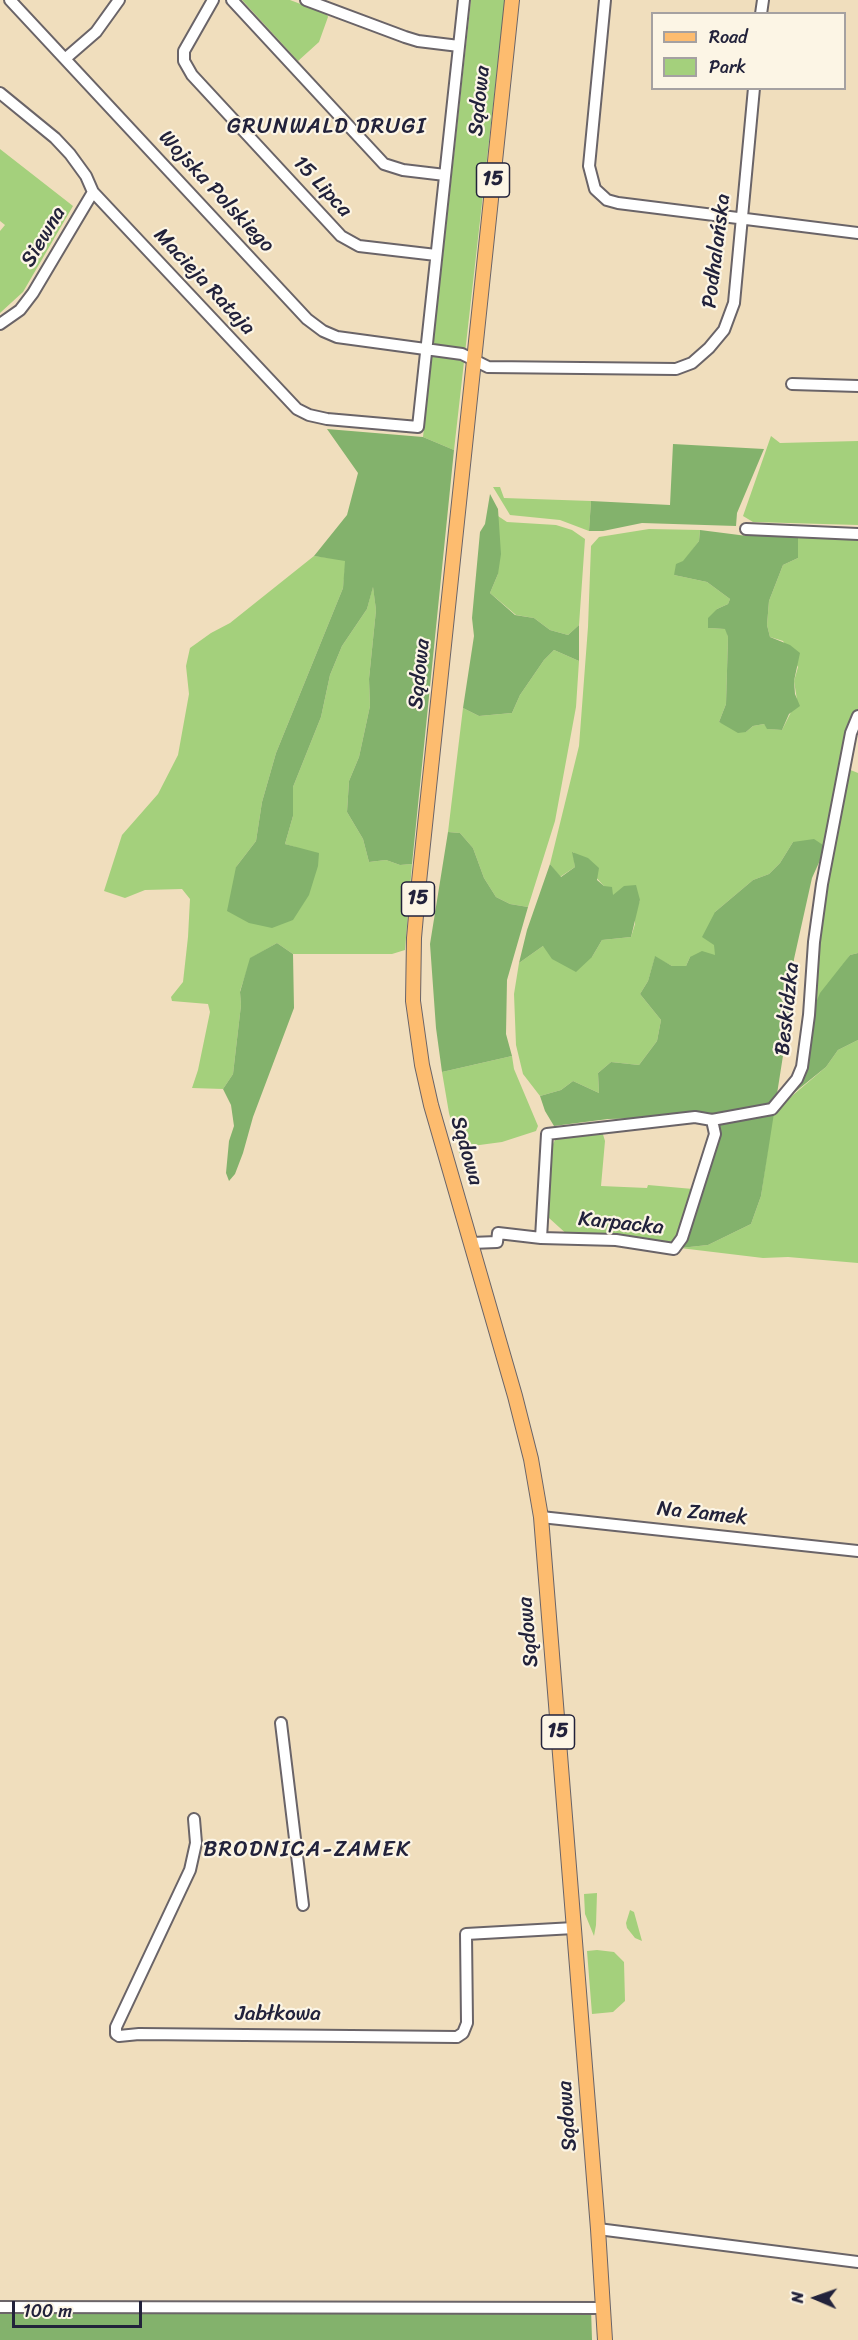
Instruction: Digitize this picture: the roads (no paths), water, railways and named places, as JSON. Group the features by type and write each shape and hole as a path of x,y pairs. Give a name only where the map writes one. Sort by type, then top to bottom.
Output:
{"main road":[{"name":"Sądowa","path":"512,0 419,882 413,971 416,1031 431,1105 515,1396 531,1459 541,1517 603,2308"},
{"name":"15","path":"603,2308 605,2340"}],"street":[{"name":"Wojska Polskiego","path":"10,0 306,319 323,331 337,337 462,354 474,360"},
{"path":"66,58 96,32 119,0"},
{"name":"15 Lipca","path":"213,0 184,51 184,61 192,75 341,236 359,246 436,255"},
{"path":"232,0 384,164 403,171 445,175"},
{"path":"306,0 411,39 459,46"},
{"path":"427,350 464,0"},
{"path":"606,0 589,166 594,189 607,200 618,203 858,233"},
{"name":"Podhalańska","path":"474,360 488,367 676,369 692,363 709,348 724,330 734,303 754,90"},
{"name":"Macieja Rataja","path":"0,93 55,138 86,176 93,192 297,409 309,415 327,419 418,427 427,350"},
{"name":"Siewna","path":"0,324 20,310 33,293 93,192"},
{"path":"792,384 858,386"},
{"path":"746,529 858,534"},
{"name":"Beskidzka","path":"541,1238 547,1134 695,1117 712,1119 772,1109 797,1079 802,1067 810,1016 814,942 822,884 850,733 858,716"},
{"name":"Karpacka","path":"471,1243 497,1242 498,1233 541,1238 616,1240 674,1249 682,1238 715,1134 712,1119"},
{"name":"Na Zamek","path":"541,1517 858,1551"},
{"path":"281,1723 303,1905"},
{"name":"Jabłkowa","path":"194,1819 196,1843 189,1870 116,2027 115,2031 119,2036 150,2034 457,2037 463,2033 468,2023 466,1934 574,1928"},
{"path":"598,2229 858,2262"},
{"path":"0,2307 603,2308"}],"district":[{"name":"GRUNWALD DRUGI","path":"327,127"},
{"name":"BRODNICA-ZAMEK","path":"307,1850"}]}
